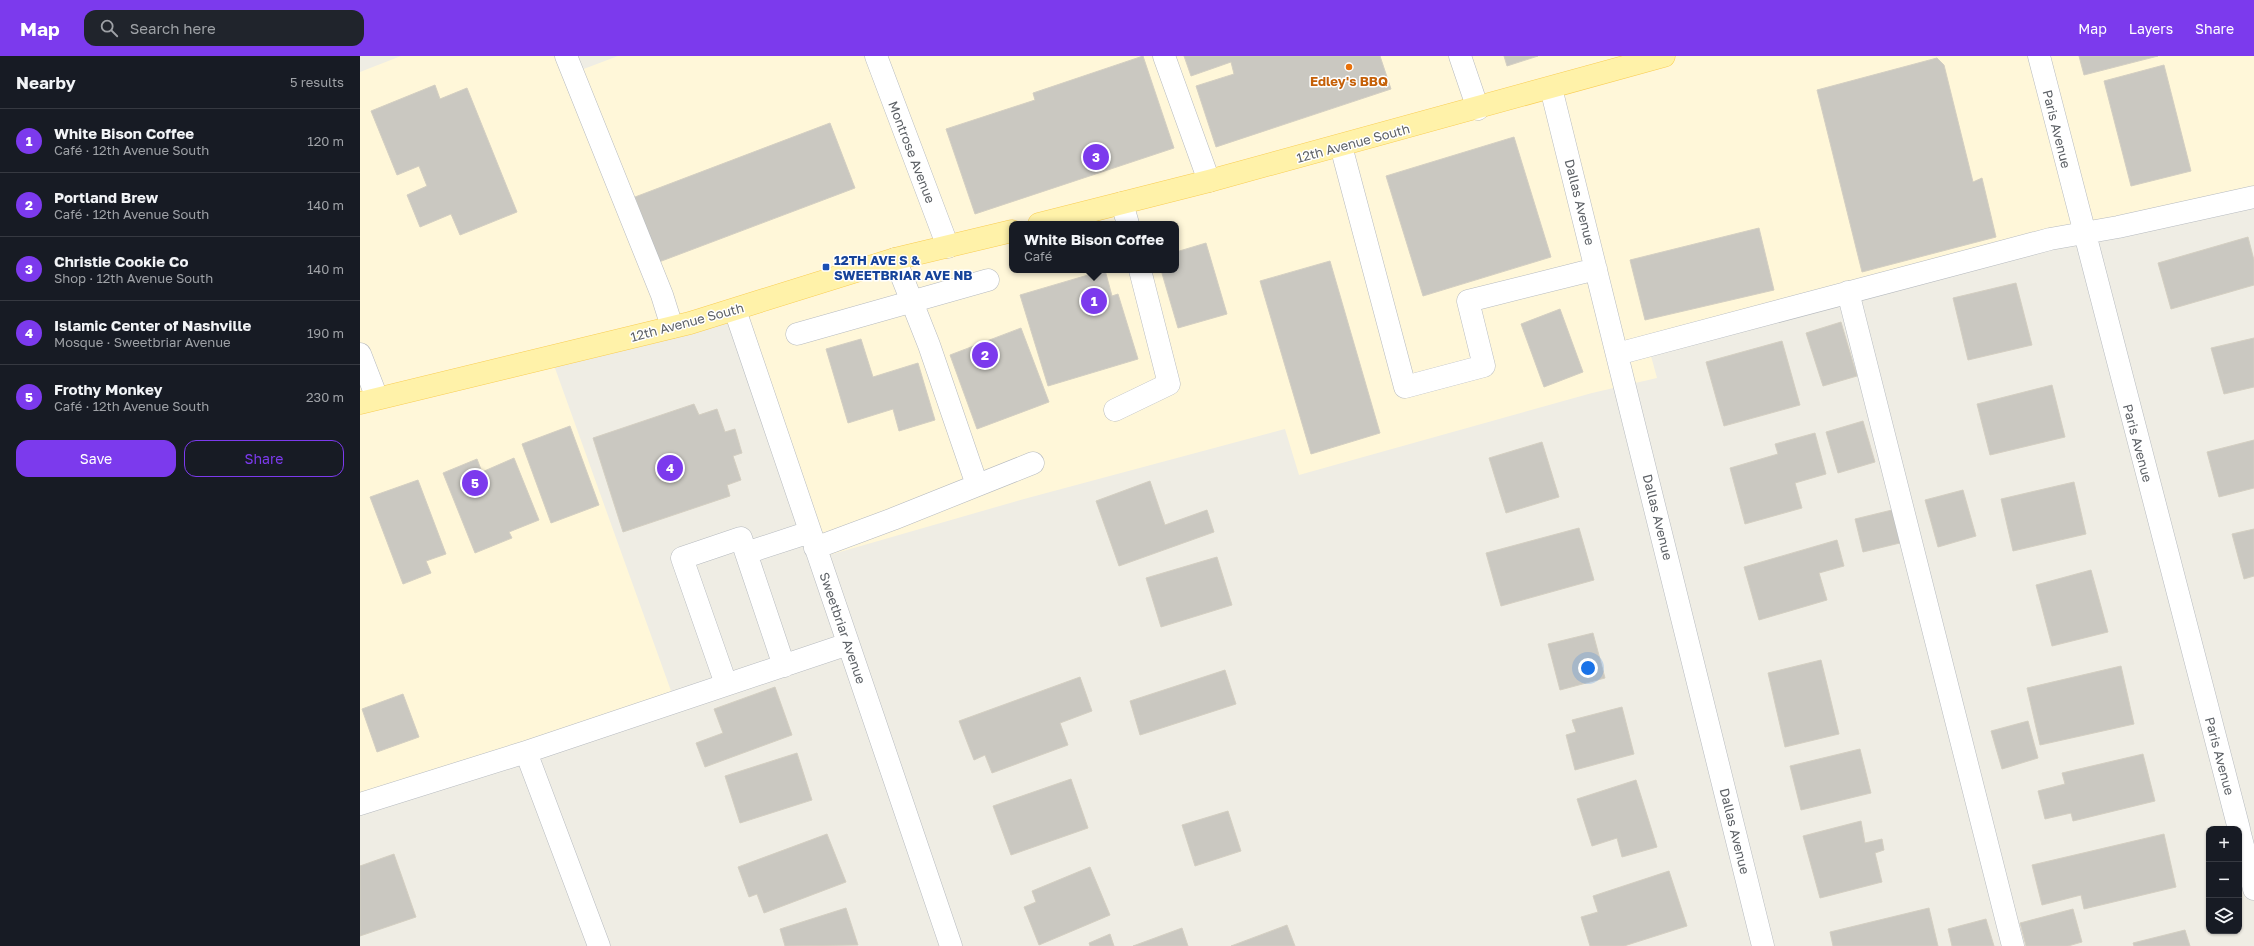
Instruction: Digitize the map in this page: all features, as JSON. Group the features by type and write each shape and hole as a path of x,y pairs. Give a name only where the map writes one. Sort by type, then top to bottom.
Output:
{"main road":[{"name":"12th Avenue South","path":"1051,221 1341,146 1660,57"},
{"name":"12th Avenue South","path":"368,401 672,327 735,310 895,259 1009,232"}],"street":[{"path":"566,56 616,184 662,295 672,327"},
{"name":"Montrose Avenue","path":"876,56 948,247"},
{"path":"1164,56 1209,181"},
{"path":"1460,56 1478,109"},
{"name":"Paris Avenue","path":"2039,56 2238,826"},
{"name":"Dallas Avenue","path":"1551,88 1763,946"},
{"path":"1341,146 1405,387 1484,366 1468,301 1596,269"},
{"path":"1617,354 2050,239 2254,197"},
{"path":"1122,203 1127,221"},
{"path":"895,259 929,346 977,485"},
{"path":"1115,410 1169,384 1141,273"},
{"path":"797,334 853,317 912,303 988,280"},
{"path":"1848,292 2013,946"},
{"name":"Sweetbriar Avenue","path":"735,310 951,946"},
{"path":"360,354 368,401"},
{"path":"746,553 813,540 977,485 1033,463"},
{"path":"726,684 682,558 741,538 784,666"},
{"path":"360,804 526,752 848,644"},
{"path":"526,752 599,946"},
{"name":"Paris Avenue","path":"2242,842 2254,889"}],"shaded area":[{"path":"401,56 566,56 573,73 618,56 2254,56 2254,197 1648,345 1657,378 1592,393 1299,475 1285,429 1024,499 819,558 735,310 551,357 675,702 360,804 360,72"}],"building":[{"path":"1143,56 1174,148 975,214 946,129 1035,100 1033,93"},
{"path":"1184,56 1380,56 1391,89 1216,147 1196,86 1234,74 1231,62 1191,76"},
{"path":"1504,56 1538,56 1507,66"},
{"path":"2079,56 2158,56 2084,75"},
{"path":"1937,58 1944,65 1973,182 1982,178 1996,237 1862,272 1817,90"},
{"path":"2164,65 2191,171 2131,186 2104,81"},
{"path":"435,85 440,99 467,88 517,212 460,235 451,214 420,227 407,195 427,186 419,166 397,175 371,111"},
{"path":"830,123 855,188 659,262 635,197"},
{"path":"1514,137 1551,257 1423,296 1386,176"},
{"path":"1759,228 1774,290 1645,320 1630,260"},
{"path":"2248,237 2254,260 2254,285 2171,309 2158,263"},
{"path":"1206,243 1227,314 1178,328 1162,273 1179,273 1179,251"},
{"path":"1330,261 1380,433 1311,454 1260,281"},
{"path":"1095,273 1106,273 1112,296 1118,294 1138,359 1048,386 1020,295"},
{"path":"2016,283 2032,345 1968,360 1953,298"},
{"path":"1560,309 1583,372 1544,387 1521,324"},
{"path":"1841,322 1857,376 1823,386 1806,333"},
{"path":"1021,328 1049,402 977,429 950,355"},
{"path":"2254,338 2254,387 2224,394 2211,348"},
{"path":"861,339 873,377 918,363 935,420 899,431 893,409 848,423 826,349"},
{"path":"1782,341 1800,405 1724,426 1706,362"},
{"path":"2052,385 2065,437 1990,455 1977,404"},
{"path":"694,404 699,415 717,409 725,432 735,429 742,453 733,456 741,480 727,485 730,496 623,532 593,438"},
{"path":"1863,421 1875,462 1838,473 1826,432"},
{"path":"570,426 599,505 551,523 522,444"},
{"path":"1815,433 1826,474 1795,483 1802,508 1745,524 1730,468 1778,454 1775,444"},
{"path":"2254,440 2254,488 2219,497 2207,452"},
{"path":"1542,442 1559,497 1506,513 1489,458"},
{"path":"514,458 539,520 509,532 512,538 475,553 443,473 477,459 482,472"},
{"path":"418,480 446,554 426,561 431,573 403,584 370,497"},
{"path":"1150,481 1165,525 1207,510 1214,532 1119,566 1096,501"},
{"path":"2074,482 2086,534 2013,551 2001,499"},
{"path":"1963,490 1976,536 1938,547 1925,500"},
{"path":"1892,510 1900,543 1863,552 1855,519"},
{"path":"1579,528 1594,580 1501,606 1486,553"},
{"path":"2254,529 2254,576 2244,579 2232,534"},
{"path":"1837,540 1844,566 1819,573 1827,600 1759,620 1744,567"},
{"path":"1217,557 1232,605 1161,627 1146,578"},
{"path":"2091,570 2108,632 2052,646 2036,585"},
{"path":"1593,633 1605,678 1560,690 1548,644"},
{"path":"1821,660 1839,734 1785,747 1768,673"},
{"path":"2121,666 2134,724 2040,745 2027,688"},
{"path":"1225,670 1236,704 1140,735 1130,701"},
{"path":"1080,677 1092,711 1060,723 1068,745 992,773 985,755 974,760 959,721"},
{"path":"775,687 792,735 705,767 696,743 723,733 714,709"},
{"path":"403,694 419,737 377,752 362,709"},
{"path":"1622,707 1634,754 1575,770 1566,735 1576,732 1572,720"},
{"path":"2028,721 2038,758 2002,769 1991,731"},
{"path":"1860,749 1871,793 1801,810 1790,766"},
{"path":"797,753 812,800 740,823 725,776"},
{"path":"2143,754 2155,801 2073,821 2071,813 2045,819 2038,791 2065,784 2062,773"},
{"path":"1071,779 1088,828 1011,855 993,806"},
{"path":"1636,780 1657,847 1622,857 1617,838 1592,846 1577,799"},
{"path":"1228,811 1241,851 1195,866 1182,825"},
{"path":"1861,821 1865,843 1882,839 1884,850 1875,853 1882,882 1820,898 1803,836"},
{"path":"827,834 846,882 764,913 757,894 749,897 738,867"},
{"path":"2164,834 2176,887 2084,909 2081,895 2042,905 2032,865"},
{"path":"394,854 416,917 360,936 360,866"},
{"path":"1090,867 1110,915 1039,945 1024,907 1036,902 1032,891"},
{"path":"1669,871 1687,926 1624,946 1590,946 1581,917 1598,912 1593,896"},
{"path":"846,908 858,945 785,946 780,929"},
{"path":"1929,908 1938,946 1833,946 1830,932"},
{"path":"2073,909 2082,942 2068,946 2026,946 2020,923"},
{"path":"1986,919 1994,946 1952,946 1948,929"},
{"path":"1287,925 1295,946 1231,946"},
{"path":"1182,928 1188,946 1133,946"},
{"path":"2185,930 2190,946 2134,946 2133,943"},
{"path":"1110,934 1114,946 1090,946 1089,943"}],"place":[{"name":"Edley's BBQ","path":"1349,67"},
{"name":"Christie Cookie Co","path":"1096,157"},
{"name":"12TH AVE S & SWEETBRIAR AVE NB","path":"826,267"},
{"name":"White Bison Coffee","path":"1094,301"},
{"name":"Portland Brew","path":"985,355"},
{"name":"Islamic Center of Nashville","path":"670,468"},
{"name":"Frothy Monkey","path":"475,483"}]}
